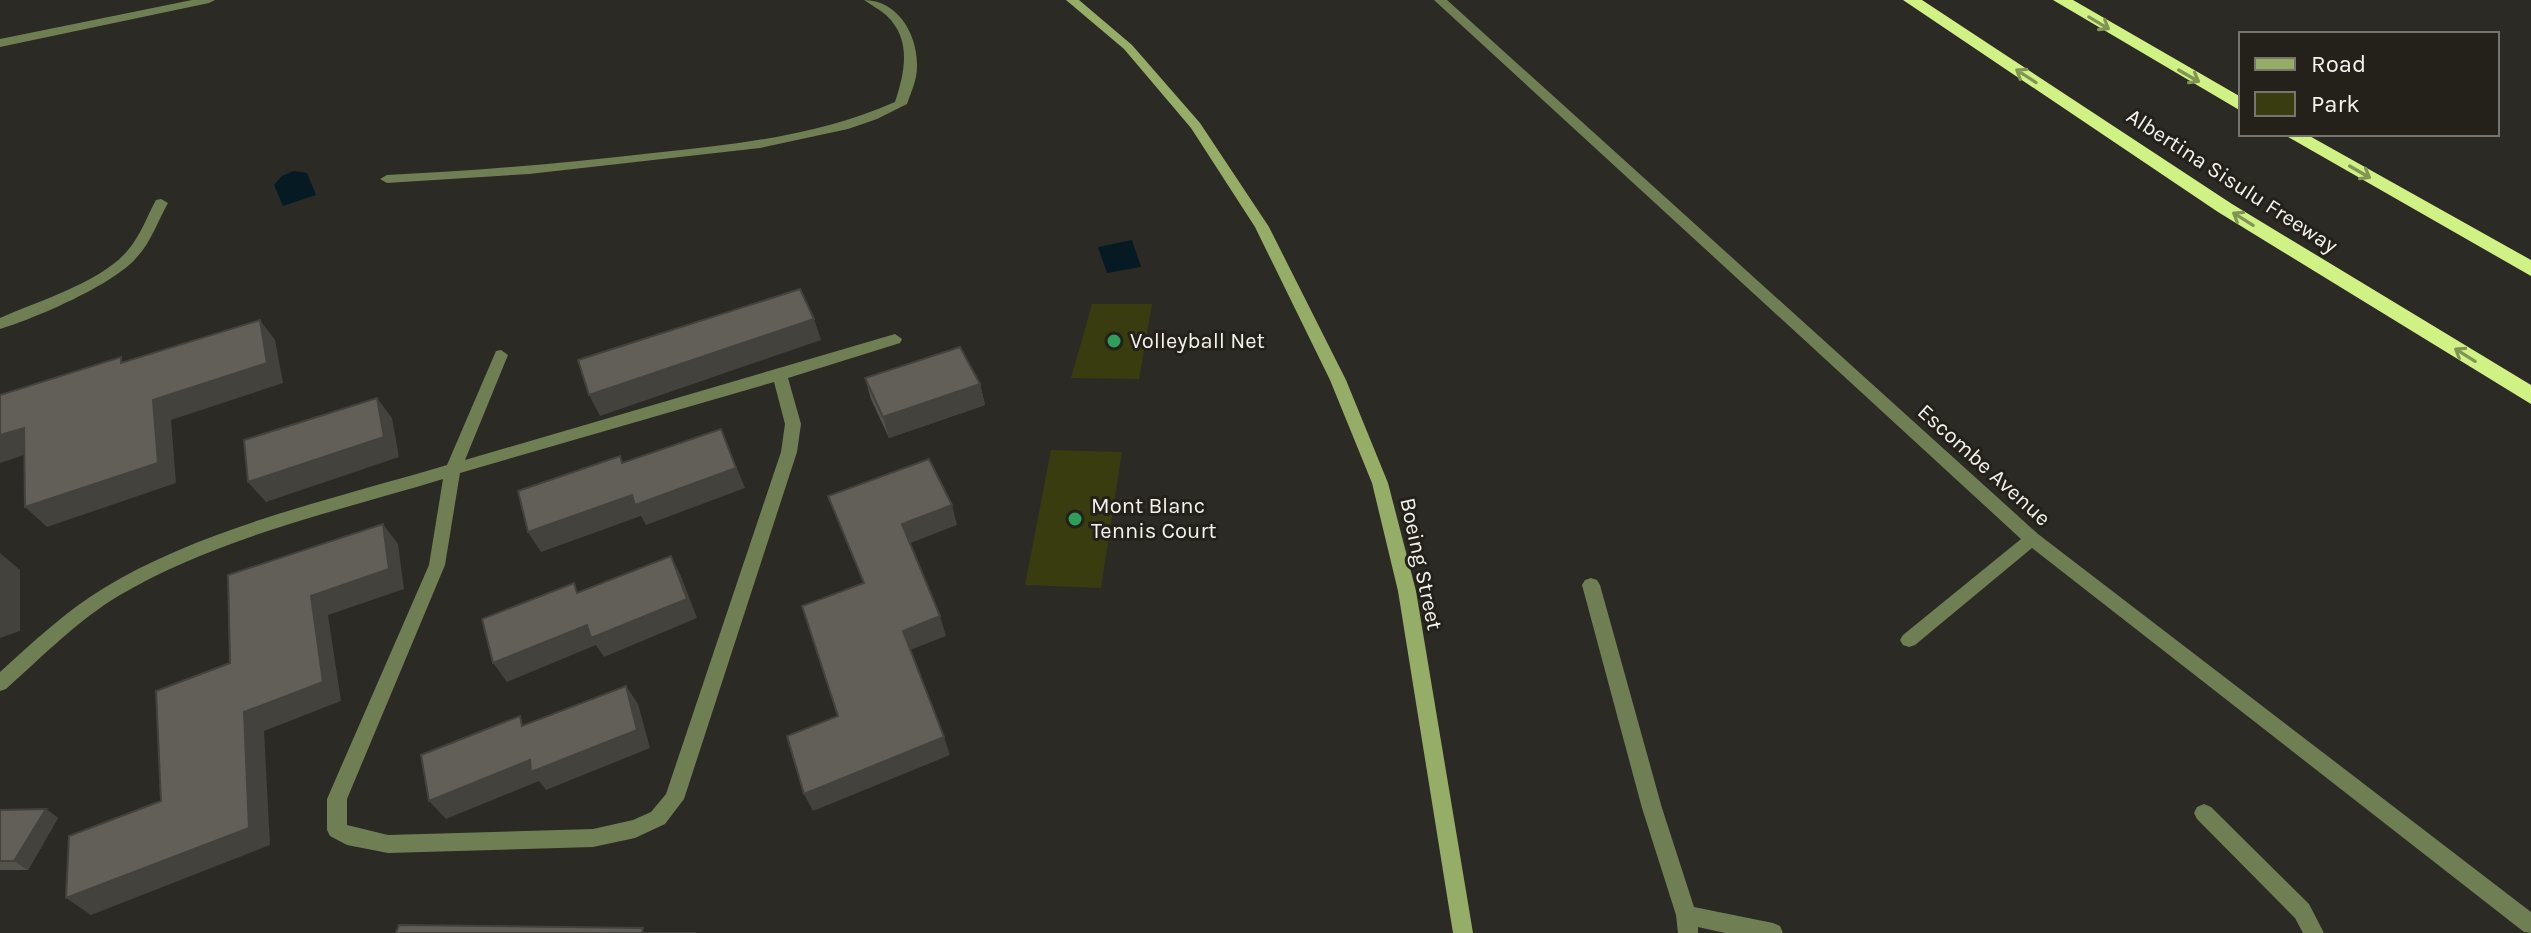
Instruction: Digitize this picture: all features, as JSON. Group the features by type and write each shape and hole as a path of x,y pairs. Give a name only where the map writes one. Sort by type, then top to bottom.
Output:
{"highway":[{"name":"Albertina Sisulu Freeway","path":"1911,0 2225,208 2531,396"},
{"path":"2061,0 2239,104"},
{"path":"2296,136 2531,269"}],"main road":[{"name":"Boeing Street","path":"1072,0 1128,47 1196,126 1262,227 1338,380 1380,483 1407,591 1463,933"}],"street":[{"path":"0,43 209,0"},
{"path":"387,179 586,165 808,138 866,121 901,104 911,67 906,36 886,6 870,0"},
{"name":"Escombe Avenue","path":"1440,0 2032,539 2531,925"},
{"path":"0,324 80,288 127,260 140,244 161,203"},
{"path":"0,683 79,613 159,566 249,532 453,469 780,376 895,339"},
{"path":"501,355 453,469 437,565 337,799 337,830 347,836 388,844 593,838 635,829 658,818 674,799 789,452 793,424 780,376"},
{"path":"1909,640 2032,539"},
{"path":"1591,585 1687,924 1773,933"},
{"path":"2204,813 2302,911 2314,933"}],"green space":[{"name":"Volleyball Net","path":"1092,304 1152,304 1139,379 1071,378"},
{"name":"Mont Blanc Tennis Court","path":"1051,450 1122,452 1101,588 1025,585"}],"water":[{"path":"294,171 307,173 316,195 283,206 274,185 282,176"},
{"path":"1132,240 1141,267 1107,273 1098,247"}],"building":[{"path":"800,289 814,319 589,395 578,360"},
{"path":"260,320 267,363 153,400 158,463 25,507 24,428 0,435 0,395 121,357 121,363"},
{"path":"960,347 980,384 883,417 865,378"},
{"path":"377,398 384,437 248,482 244,440"},
{"path":"721,429 736,468 635,505 632,495 528,532 518,491 620,456 622,463"},
{"path":"929,459 952,505 902,524 940,616 903,631 944,737 804,794 787,736 838,716 802,606 864,583 828,496"},
{"path":"383,524 389,569 311,596 323,682 244,712 249,828 66,898 69,836 161,801 156,691 230,663 228,575"},
{"path":"671,556 687,599 591,638 587,625 493,663 482,619 574,583 577,593"},
{"path":"626,686 637,730 531,772 530,760 429,801 421,755 520,716 522,726"},
{"path":"46,809 14,861 0,861 0,810"},
{"path":"399,925 643,928 642,933 396,933"}],"place":[{"name":"Volleyball Net","path":"1114,341"},
{"name":"Mont Blanc Tennis Court","path":"1075,519"}]}
